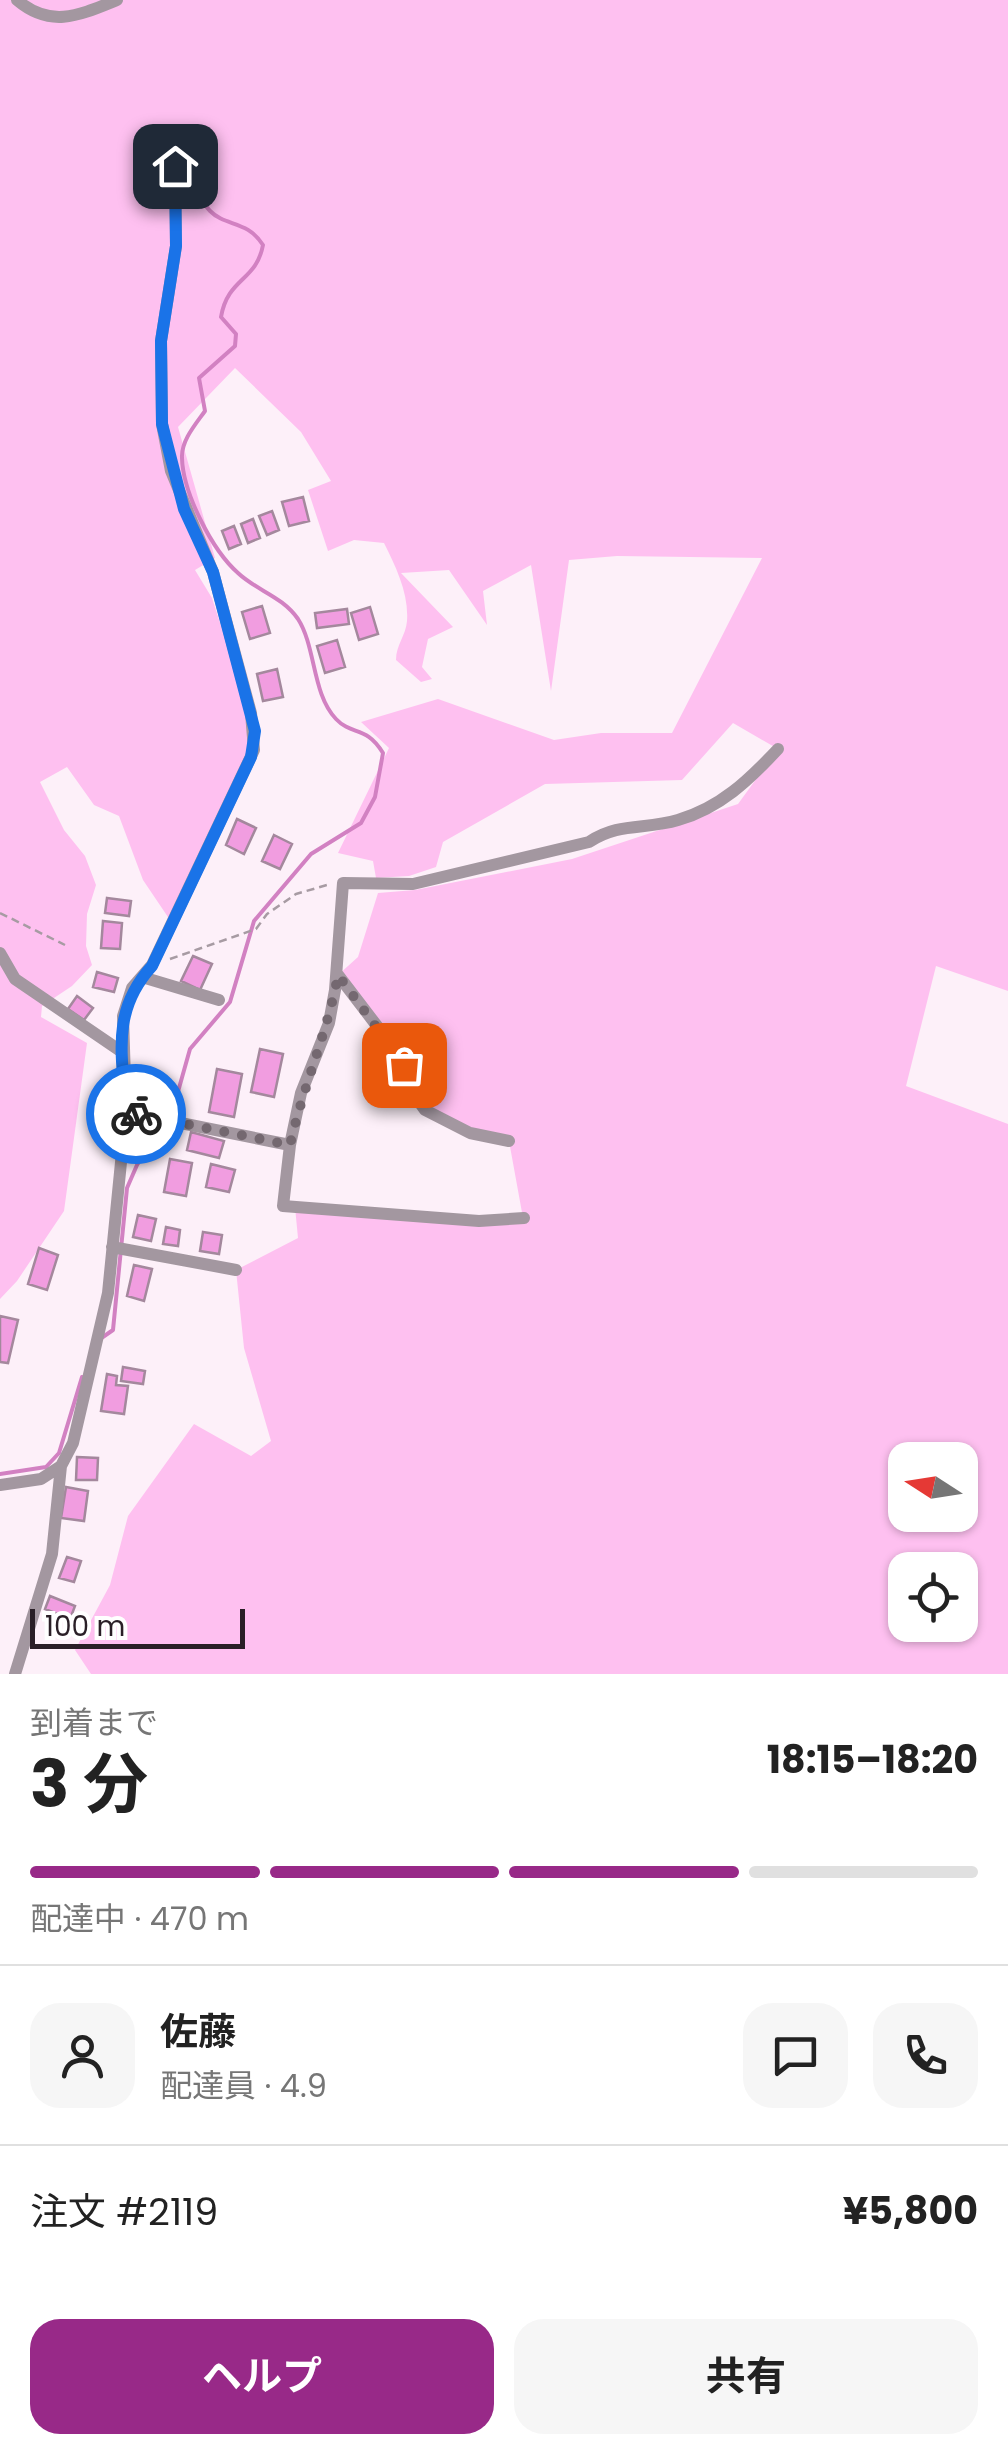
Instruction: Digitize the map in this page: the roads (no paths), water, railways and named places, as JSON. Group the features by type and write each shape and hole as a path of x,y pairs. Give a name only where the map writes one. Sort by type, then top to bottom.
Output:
{"street":[{"path":"17,0 31,12 54,19 74,17 117,0"},
{"path":"14,1674 52,1554 60,1466 73,1443 95,1356 112,1247 126,1112 122,1016 132,988 152,966 254,750 255,731 213,572 184,509 162,424 161,341 176,246 175,166"},
{"path":"524,1218 479,1221 284,1206 290,1145 301,1094 328,1023 338,975 343,883 413,884 589,842 608,830 676,821 740,788 778,749"},
{"path":"0,953 15,979 122,1052"},
{"path":"338,975 403,1060 425,1110 470,1132 509,1141"},
{"path":"142,977 219,1000"},
{"path":"126,1112 290,1145"},
{"path":"112,1247 236,1270"},
{"path":"0,1486 41,1479 60,1466"}],"waterway":[{"path":"100,1339 113,1330 127,1188 137,1165 172,1113 190,1049 230,1002 254,921 311,854 361,823 375,797 383,753 371,738 342,724 328,709 298,619 228,563 201,520 188,488 182,452 189,433 205,411 199,378 235,346 236,334 221,317 230,294 254,266 263,245 254,234 215,216 200,194 194,174"},
{"path":"0,1474 46,1467 59,1453 82,1377"}]}
